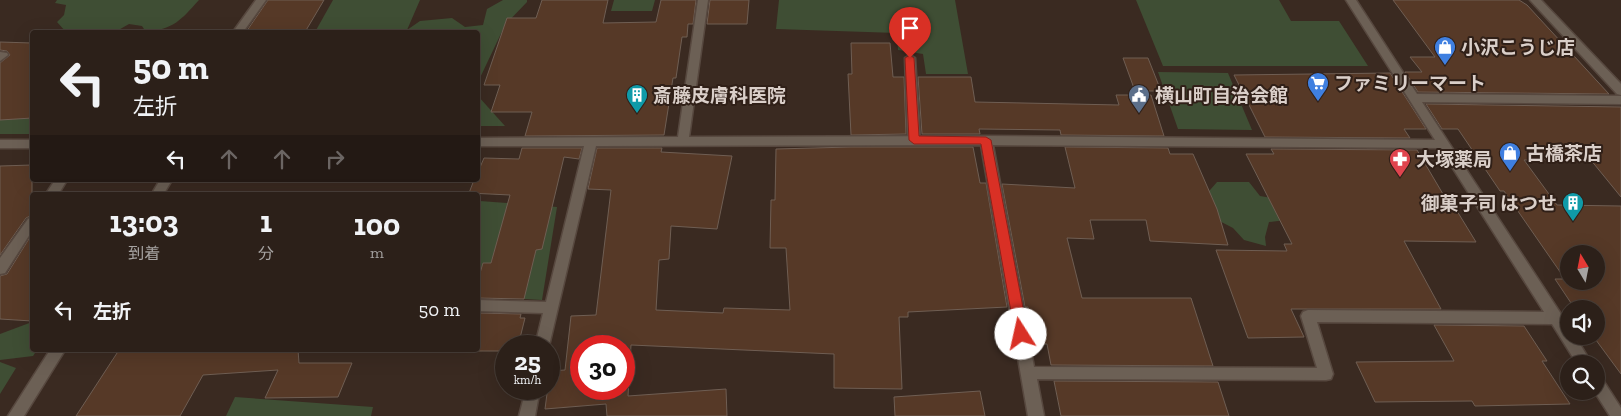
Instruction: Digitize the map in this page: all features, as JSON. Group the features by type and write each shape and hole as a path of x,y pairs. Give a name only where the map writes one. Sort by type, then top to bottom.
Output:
{"street":[{"path":"239,30 261,0"},
{"path":"683,140 703,0"},
{"path":"1351,0 1579,355"},
{"path":"1535,0 1621,92"},
{"path":"910,58 914,140"},
{"path":"1414,98 1621,100"},
{"path":"480,142 986,140 1443,144"},
{"path":"986,140 1036,416"},
{"path":"545,335 591,141"},
{"path":"0,144 30,144"},
{"path":"0,269 30,225"},
{"path":"480,305 551,308"},
{"path":"1028,373 1326,374 1308,316 1556,318"},
{"path":"16,416 57,352"},
{"path":"1605,396 1618,416"},
{"path":"527,416 531,400"}],"green space":[{"path":"57,0 199,0 176,22 160,30 145,30 142,26 129,24 118,30 64,30 57,22 64,15 66,5 55,3"},
{"path":"333,0 420,0 407,30 316,30"},
{"path":"503,0 527,0 505,25 480,78 480,30 407,30 420,21 452,18 465,27 483,25 487,9"},
{"path":"614,0 655,0 652,11 611,11"},
{"path":"779,0 955,0 968,74 926,74 923,54 898,50 897,33 776,29"},
{"path":"1136,0 1279,0 1291,21 1339,21 1368,66 1163,66"},
{"path":"0,69 30,73 30,134 0,134"},
{"path":"1158,72 1228,73 1252,130 1178,129"},
{"path":"480,98 505,126 480,126"},
{"path":"1217,182 1249,182 1260,196 1301,203 1302,218 1269,222 1265,237 1266,246 1244,240 1233,228 1204,213 1204,197"},
{"path":"480,201 557,207 542,300 480,296"},
{"path":"30,323 30,352 36,352 33,356 0,360 0,334"},
{"path":"0,362 16,368 0,394"},
{"path":"235,397 373,407 371,416 226,416"}],"building":[{"path":"268,0 324,0 306,30 247,30"},
{"path":"542,0 608,0 603,23 656,22 661,0 696,0 693,24 688,24 687,37 682,37 676,78 673,78 664,135 525,136 532,112 491,112 500,85 484,85 507,18 536,18"},
{"path":"710,0 749,0 747,24 707,24"},
{"path":"1393,0 1519,0 1527,5 1609,94 1418,92 1405,72 1422,72 1410,57 1435,57"},
{"path":"0,42 30,43 30,118 0,120 0,63 10,55 7,51 0,50"},
{"path":"851,43 890,43 893,77 904,77 906,134 851,135 848,74 852,74"},
{"path":"1123,58 1148,58 1161,91 1135,91"},
{"name":"ファミリーマート","path":"1390,73 1426,129 1404,129 1410,138 1265,137 1234,75"},
{"path":"918,77 971,77 975,102 1119,105 1116,95 1151,95 1164,136 1061,135 1060,130 979,129 980,134 922,134"},
{"path":"1426,104 1621,107 1621,197 1590,159 1524,160 1557,205 1621,206 1621,374 1600,345 1605,345 1605,300 1569,300 1562,290 1605,290 1605,245 1560,245 1560,272 1504,191 1500,191 1458,129 1442,129"},
{"path":"973,147 980,183 986,183 1007,307 908,312 908,317 899,317 902,389 834,388 834,354 635,345 635,335 570,335 570,400 635,400 635,396 726,389 727,416 607,416 606,404 545,409 546,400 560,400 560,370 565,370 571,316 596,315 611,190 588,189 597,148 662,148 661,152 732,156 717,229 671,226 669,259 659,260 656,310 723,313 724,308 790,310 786,248 770,248 771,200 775,200 776,149"},
{"path":"1065,147 1168,148 1170,154 1193,154 1217,209 1228,245 1150,241 1146,220 1090,220 1094,239 1067,238 1082,298 1191,298 1213,366 1051,365 1047,344 1035,344 1028,307 1025,307 1002,184 1075,188"},
{"path":"522,148 582,148 579,159 564,157 542,249 536,250 524,299 480,298 480,273 483,263 491,263 510,195 469,192 473,182 480,182 480,167 484,158 519,159"},
{"path":"1271,149 1417,150 1453,211 1457,211 1476,242 1404,241 1441,309 1291,309 1304,337 1248,338 1216,250 1287,251 1284,244 1292,244 1246,154 1274,154"},
{"path":"30,165 32,192 30,192 30,216 26,218 0,255 0,166"},
{"path":"30,237 30,321 0,319 0,276 7,274"},
{"path":"1555,279 1560,279 1560,286"},
{"path":"480,313 521,314 520,318 525,318 521,335 495,335 495,351 480,351"},
{"path":"1434,325 1524,326 1547,361 1542,361 1560,389 1560,400 1567,400 1570,404 1475,406 1472,401 1375,402 1356,362 1454,361"},
{"path":"118,352 298,352 299,363 352,363 338,397 265,398 278,370 203,375 180,416 76,416"},
{"path":"1054,381 1218,382 1229,416 1061,416"},
{"path":"980,391 985,416 895,416 894,397"}],"place":[{"name":"小沢こうじ店","path":"1445,66"},
{"name":"ファミリーマート","path":"1318,102"},
{"name":"斎藤皮膚科医院","path":"637,114"},
{"name":"横山町自治会館","path":"1139,114"},
{"name":"古橋茶店","path":"1510,172"},
{"name":"大塚薬局","path":"1400,178"},
{"name":"御菓子司 はつせ","path":"1573,222"}],"route":[{"path":"910,58 914,140 986,140 1021,334"}]}
